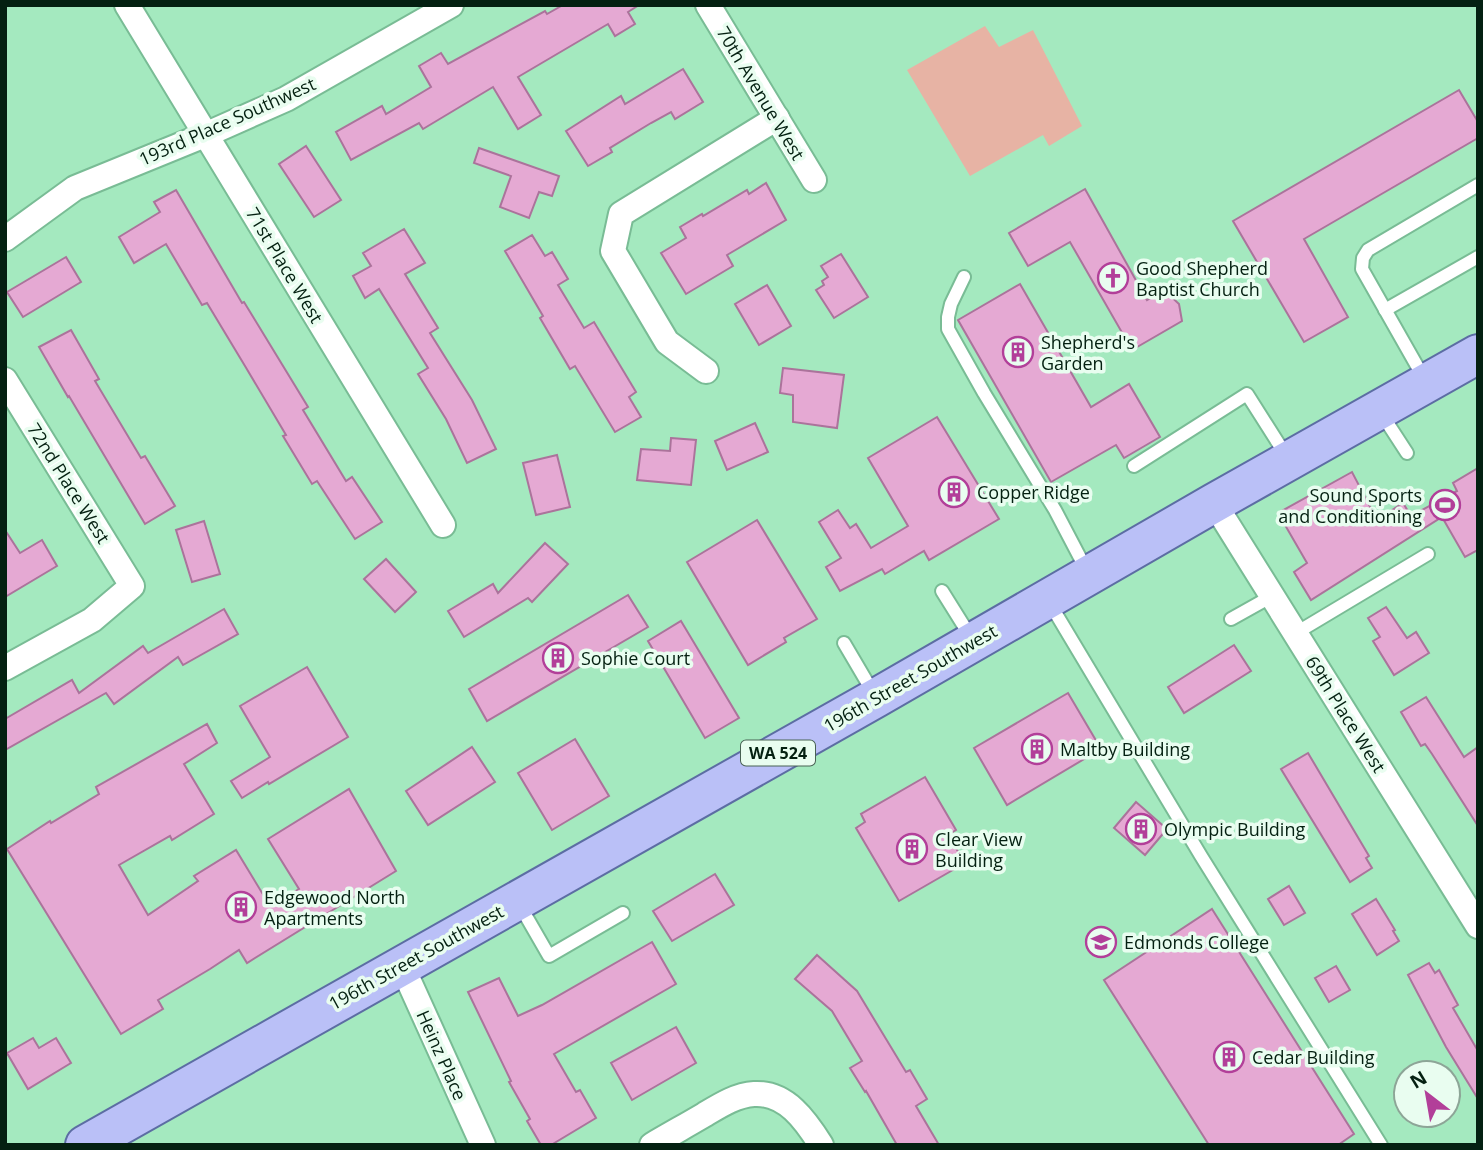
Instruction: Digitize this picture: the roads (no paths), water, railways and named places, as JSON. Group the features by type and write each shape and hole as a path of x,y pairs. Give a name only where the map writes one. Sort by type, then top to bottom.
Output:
{"main road":[{"name":"196th Street Southwest","path":"85,1145 1478,354"}],"street":[{"name":"71st Place West","path":"127,5 443,525"},
{"name":"193rd Place Southwest","path":"5,239 75,188 286,99 450,5"},
{"name":"70th Avenue West","path":"708,5 814,180"},
{"path":"706,371 667,342 614,251 621,214 777,118"},
{"name":"72nd Place West","path":"5,380 132,586 92,620 5,668"},
{"name":"69th Place West","path":"1214,503 1478,926"},
{"name":"Heinz Place","path":"402,965 482,1145"},
{"path":"652,1145 733,1100 754,1094 776,1098 788,1104 799,1114 821,1145"}],"lane":[{"path":"1426,383 1362,269 1363,258 1368,250 1478,186"},
{"path":"1385,310 1478,257"},
{"path":"964,277 951,304 948,330 1055,510 1089,575"},
{"path":"1134,466 1247,394 1289,460"},
{"path":"1378,410 1407,453"},
{"path":"1296,634 1428,554"},
{"path":"942,592 974,642"},
{"path":"1231,619 1272,596"},
{"path":"1047,598 1201,856 1381,1145"},
{"path":"844,643 876,698"},
{"path":"517,900 549,956 623,913"}],"place":[{"name":"Good Shepherd Baptist Church","path":"1113,278"},
{"name":"Shepherd's Garden","path":"1018,352"},
{"name":"Copper Ridge","path":"954,492"},
{"name":"Sound Sports and Conditioning","path":"1445,505"},
{"name":"Sophie Court","path":"558,658"},
{"name":"Maltby Building","path":"1037,749"},
{"name":"Olympic Building","path":"1141,829"},
{"name":"Clear View Building","path":"912,849"},
{"name":"Edgewood North Apartments","path":"241,907"},
{"name":"Edmonds College","path":"1101,942"},
{"name":"Cedar Building","path":"1229,1057"}]}
